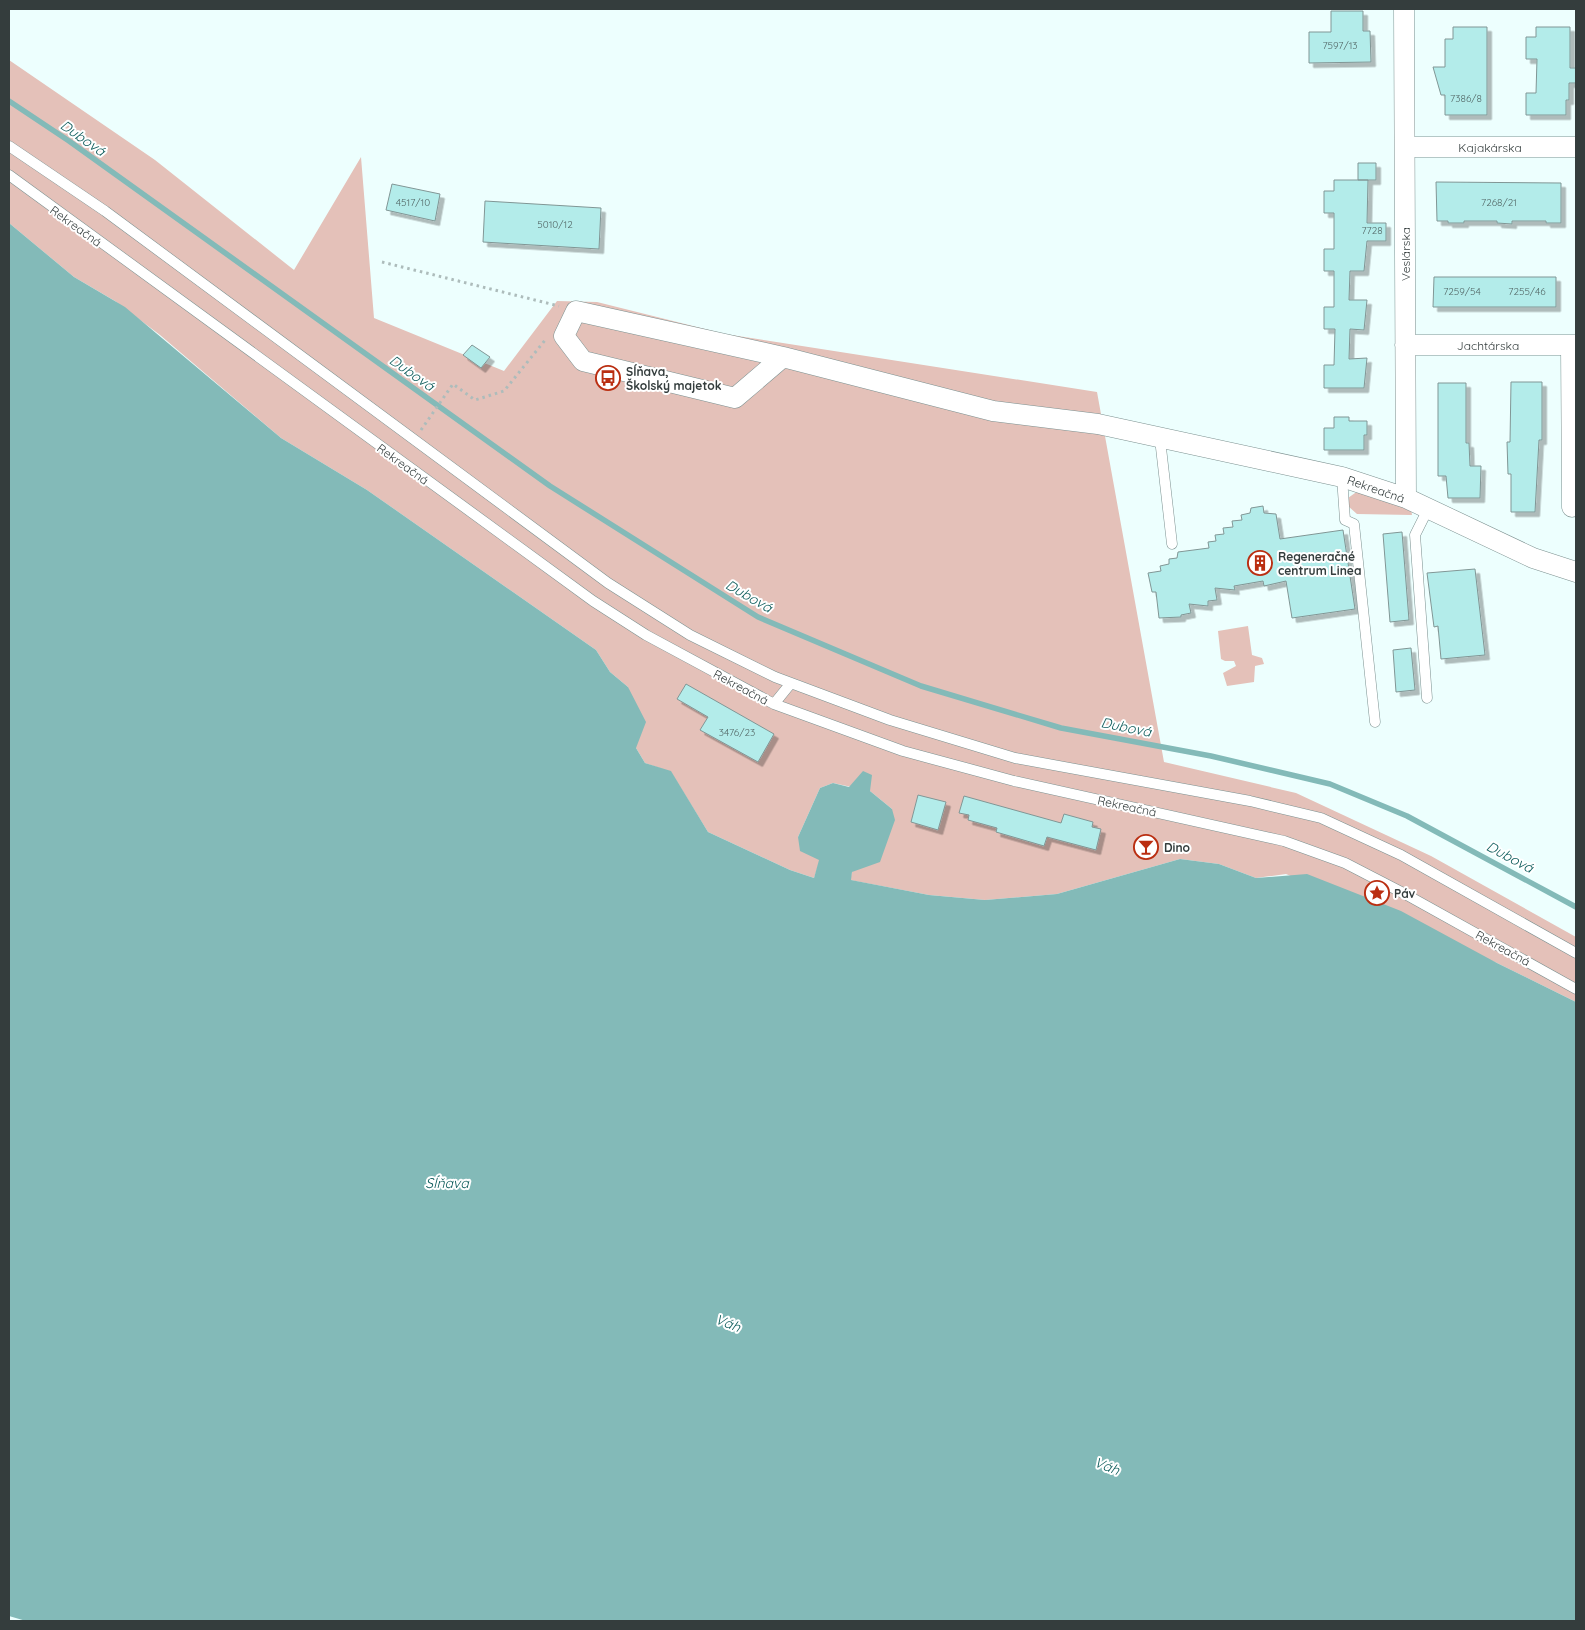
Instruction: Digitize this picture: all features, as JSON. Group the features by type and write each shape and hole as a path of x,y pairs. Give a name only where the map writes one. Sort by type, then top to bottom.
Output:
{"street":[{"name":"Veslárska","path":"1404,9 1406,498"},
{"name":"Kajakárska","path":"1404,148 1576,147"},
{"path":"576,311 564,336 583,362 735,398 783,357"},
{"name":"Rekreačná","path":"576,311 783,357 993,411 1098,424 1342,477 1406,498 1533,558 1576,572"},
{"name":"Jachtárska","path":"1405,345 1573,345 1572,506"}],"lane":[{"path":"9,146 105,211 608,583 690,635 791,683 890,720 1015,758 1250,801 1321,818 1401,855 1576,953"},
{"name":"Rekreačná","path":"9,175 593,601 646,635 774,704 903,751 1014,781 1284,841 1345,863 1406,894 1576,989"},
{"path":"1160,439 1172,544"},
{"path":"1342,477 1345,520 1354,524 1375,722"},
{"path":"1427,698 1415,535 1428,509"},
{"path":"774,704 791,683"}],"path":[{"path":"382,262 576,311"},
{"path":"425,423 453,384 475,400 504,391 546,338 564,336"}],"shaded area":[{"path":"9,60 155,160 294,270 361,157 374,318 504,371 557,301 597,302 725,334 1097,392 1164,762 1296,793 1431,856 1576,937 1576,1002 1497,963 1286,874 1256,878 1219,864 1180,859 1057,894 985,900 929,895 850,880 852,872 892,809 870,791 833,783 820,788 798,837 820,860 814,878 790,870 708,832 671,772 645,763 636,748 628,687 610,672 596,650 367,490 281,438 160,335 115,301 74,277 9,223"},
{"path":"1362,488 1411,508 1412,515 1357,514 1348,506 1348,498"},
{"path":"1248,626 1252,655 1262,658 1264,664 1255,666 1254,682 1227,686 1223,673 1236,666 1234,661 1221,659 1218,631"}],"water":[{"name":"Sĺňava","path":"9,223 74,277 125,307 281,438 367,490 596,650 610,672 628,687 646,722 636,748 645,763 671,771 708,832 790,870 814,878 819,860 800,851 798,837 820,788 833,783 849,787 863,771 872,775 870,791 892,809 895,820 880,862 852,872 851,880 929,895 985,900 1057,894 1180,859 1219,864 1256,878 1307,874 1401,911 1497,963 1576,1002 1576,1621 26,1621 9,1616"}],"building":[{"path":"1331,11 1363,11 1363,31 1370,31 1371,62 1309,63 1309,32 1331,32"},
{"path":"1453,27 1487,27 1487,115 1445,115 1445,95 1441,95 1433,67 1445,67 1445,39 1453,39"},
{"path":"1536,27 1570,27 1570,68 1576,68 1576,83 1569,83 1569,100 1566,100 1566,115 1526,115 1526,93 1536,93 1537,59 1526,59 1526,37 1536,37"},
{"path":"1358,163 1376,163 1376,180 1358,180"},
{"path":"1334,180 1368,180 1367,223 1386,223 1386,241 1367,241 1364,271 1350,271 1349,300 1367,300 1364,330 1350,329 1349,359 1367,358 1364,388 1324,388 1324,365 1334,365 1335,329 1324,329 1324,307 1334,307 1334,271 1324,271 1324,249 1334,249 1334,213 1324,213 1324,191 1334,191"},
{"path":"1436,182 1561,183 1561,223 1512,221 1512,224 1497,223 1497,221 1464,221 1464,223 1448,223 1448,221 1437,221"},
{"path":"392,184 440,194 435,221 386,210"},
{"path":"485,201 601,208 599,249 483,242"},
{"path":"1434,277 1556,277 1556,307 1433,307"},
{"path":"472,345 490,357 481,368 463,355"},
{"path":"1511,382 1542,382 1542,440 1539,440 1535,512 1511,512 1511,474 1508,474 1507,442 1510,442"},
{"path":"1438,383 1466,383 1466,443 1469,443 1470,466 1481,466 1480,498 1448,498 1446,476 1438,476"},
{"path":"1334,417 1349,417 1349,421 1367,421 1367,435 1364,435 1364,450 1324,450 1324,428 1334,428"},
{"name":"Regeneračné centrum Linea","path":"1263,506 1264,513 1276,514 1280,539 1343,530 1355,609 1292,618 1286,581 1264,586 1263,581 1234,586 1235,590 1215,588 1217,600 1208,601 1208,606 1189,604 1191,613 1181,615 1181,617 1159,618 1156,592 1152,592 1148,573 1161,571 1160,566 1169,564 1169,559 1177,558 1178,552 1209,548 1208,542 1216,541 1215,535 1224,534 1223,528 1233,527 1232,521 1242,520 1241,515 1250,513 1251,508"},
{"path":"1402,532 1409,620 1390,622 1383,534"},
{"path":"1475,569 1485,655 1441,659 1438,626 1434,627 1427,573"},
{"path":"1411,648 1415,690 1396,692 1393,650"},
{"path":"686,684 774,734 758,762 700,730 708,717 677,699"},
{"path":"918,795 946,802 938,830 911,822"},
{"path":"964,796 1061,823 1064,814 1093,822 1092,827 1101,829 1096,850 1047,837 1044,846 996,832 997,828 968,820 969,815 959,813"}],"waterway":[{"name":"Dubová","path":"9,101 69,141 550,486 758,617 921,686 1061,728 1211,756 1330,784 1407,816 1576,907"}],"place":[{"name":"Sĺňava, Školský majetok","path":"608,378"},
{"name":"Regeneračné centrum Linea","path":"1260,563"},
{"name":"Dino","path":"1146,847"},
{"name":"Páv","path":"1377,893"}],"water label":[{"name":"Váh","path":"728,1323"},
{"name":"Váh","path":"1107,1466"}]}
